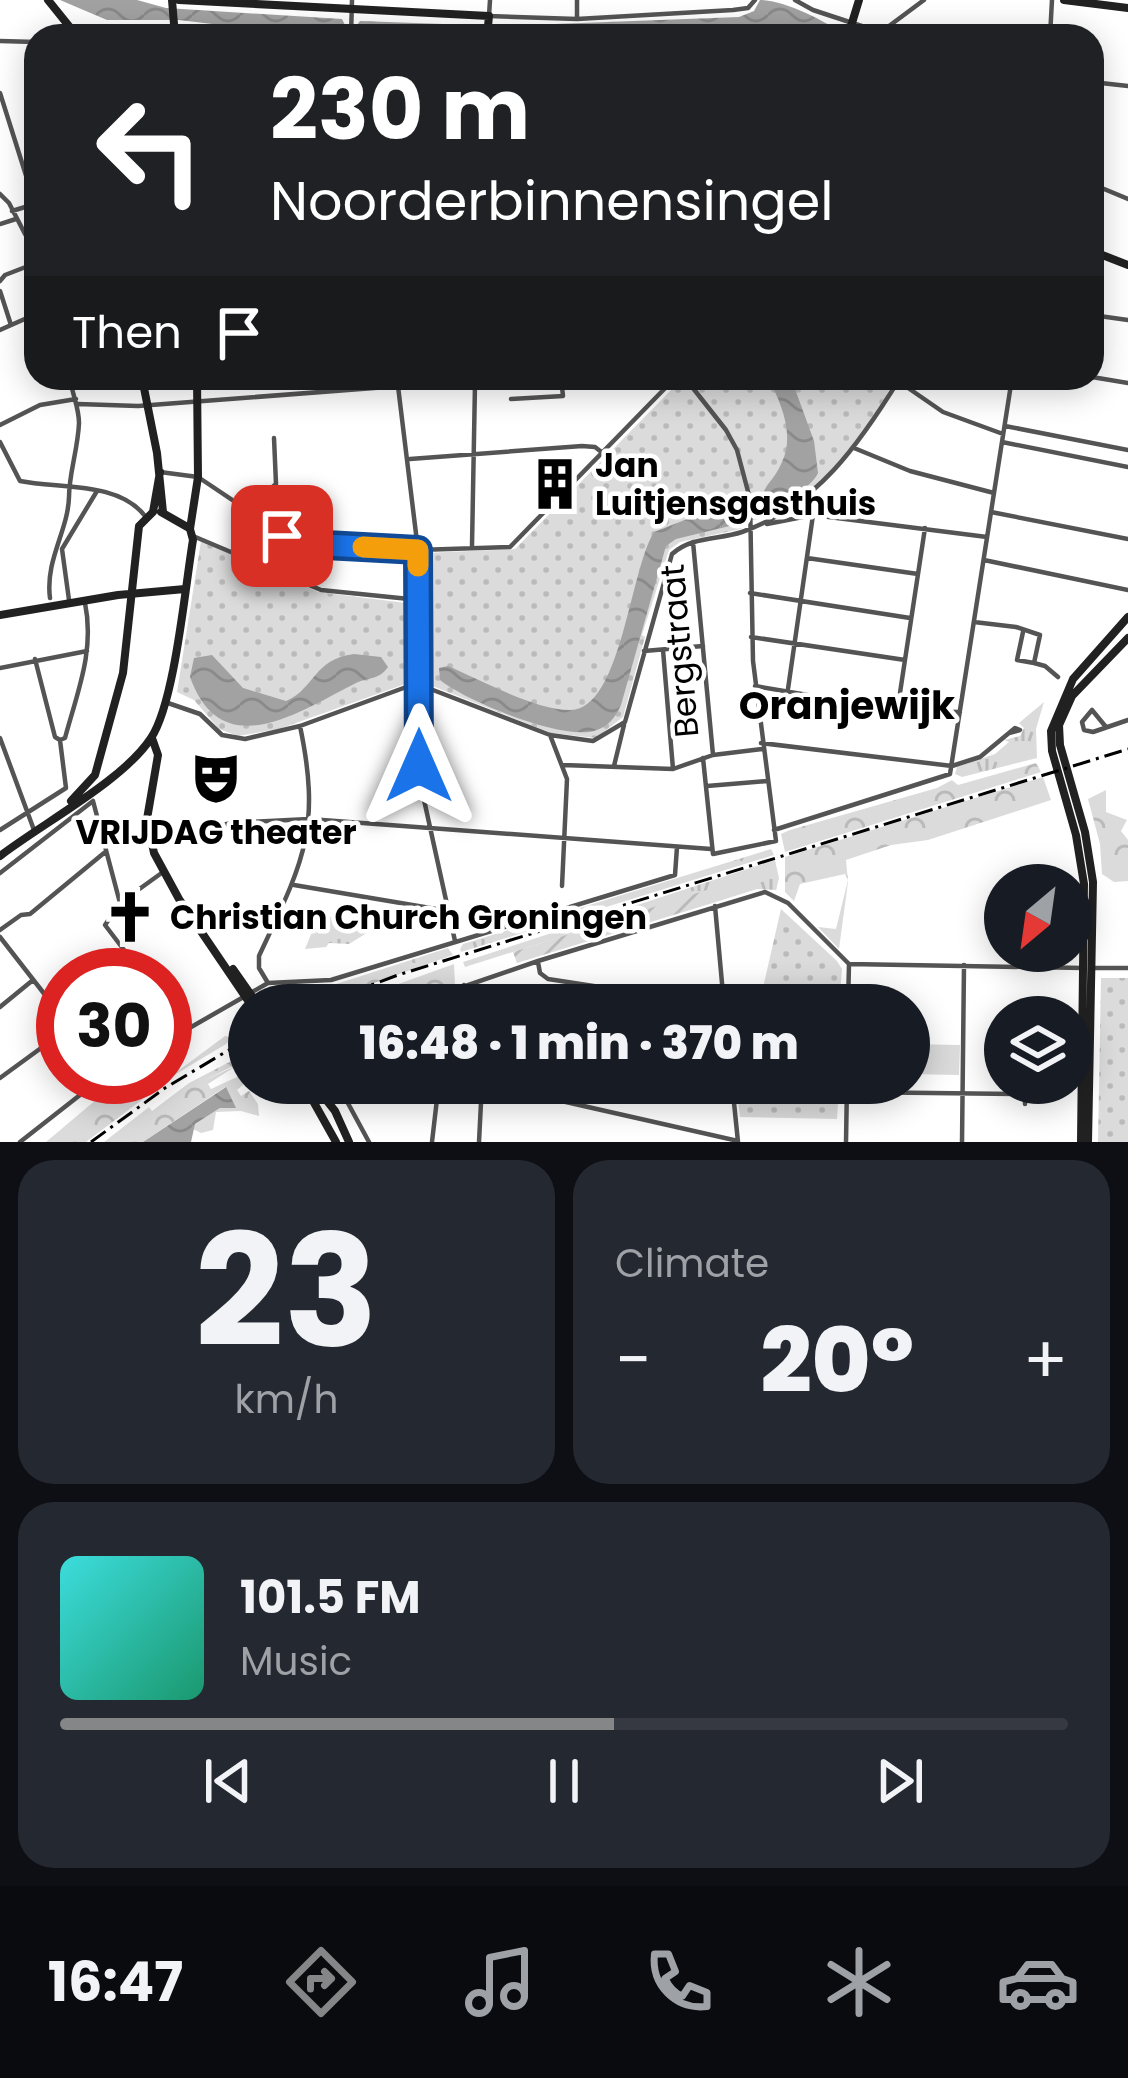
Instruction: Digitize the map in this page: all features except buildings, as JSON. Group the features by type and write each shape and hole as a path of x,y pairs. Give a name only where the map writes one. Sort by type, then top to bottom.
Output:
{"street":[{"path":"48,0 67,24"},
{"path":"424,0 424,12"},
{"path":"577,0 577,19"},
{"path":"697,0 698,13"},
{"path":"513,24 733,10 752,6 755,0"},
{"path":"795,0 852,24 859,0"},
{"path":"891,24 924,0"},
{"path":"1064,0 1128,8"},
{"path":"175,3 351,5 424,12 479,24"},
{"path":"0,93 24,167"},
{"path":"0,194 24,232"},
{"path":"0,224 24,210"},
{"path":"0,281 3,274"},
{"path":"0,291 11,325"},
{"path":"0,330 24,319"},
{"path":"50,598 50,558 68,502 77,448 74,390"},
{"path":"99,778 123,673 139,526 154,513 160,472 153,405 147,390"},
{"path":"0,856 99,778 115,776 151,737 165,702 185,589 198,477 198,390"},
{"path":"0,424 40,405 153,405 318,390"},
{"path":"398,390 418,550 419,777 454,941"},
{"path":"472,548 476,390"},
{"path":"511,399 563,396 562,390"},
{"path":"160,472 198,477 295,542 418,550 513,545 664,390"},
{"path":"151,842 231,823 309,819 712,852 776,841 751,637 750,499 737,450 694,390"},
{"path":"614,766 668,562 679,548 751,528 802,502 854,448 892,390"},
{"path":"913,390 943,412 1003,434 1128,466"},
{"path":"774,830 949,776 1010,390"},
{"path":"1003,434 1128,450"},
{"path":"252,514 275,484 274,438"},
{"path":"0,442 20,481 118,497 321,590 419,600"},
{"path":"407,459 588,446 604,454"},
{"path":"854,448 910,471 994,493"},
{"path":"69,600 62,549 97,491"},
{"path":"802,502 813,514"},
{"path":"991,512 1128,538"},
{"path":"762,523 776,525 813,514 987,537"},
{"path":"788,691 813,514"},
{"path":"898,708 925,528"},
{"name":"Bergstraat","path":"693,542 713,755"},
{"path":"50,558 63,556"},
{"path":"807,557 918,574"},
{"path":"983,560 1128,590"},
{"path":"0,615 69,600 185,589"},
{"path":"749,593 911,618"},
{"path":"60,740 65,738 87,650 90,626 85,602"},
{"path":"1065,780 1051,744 1057,709 1074,676 1128,616"},
{"path":"974,622 1016,626 1040,635 1034,663"},
{"path":"1023,632 1017,660 1045,666 1058,677"},
{"path":"751,637 905,660"},
{"path":"1081,864 1059,738 1062,712 1128,638"},
{"path":"644,651 704,646"},
{"path":"0,668 87,650"},
{"path":"663,650 673,769"},
{"path":"35,658 55,737 60,740"},
{"path":"165,702 194,710 222,735 245,740 300,726 389,690 419,686 550,736 593,741 625,722"},
{"path":"755,686 898,708 960,712"},
{"path":"1106,728 1091,710 1082,722 1090,733 1106,728 1128,720"},
{"path":"300,726 309,819 302,861 259,956 261,974 268,983 332,980 674,875 677,847"},
{"path":"563,765 673,769 762,746 952,766 980,757 1009,733"},
{"path":"550,736 563,765 568,803 562,886"},
{"path":"151,737 158,751 147,819 151,842 163,872 239,984"},
{"path":"0,738 34,830"},
{"path":"0,830 66,788 60,740"},
{"path":"144,747 154,768"},
{"path":"703,758 712,852"},
{"path":"707,786 767,781"},
{"path":"0,873 93,801 120,903"},
{"path":"36,984 0,934 106,851"},
{"path":"122,948 105,925 120,903 163,872"},
{"path":"292,885 448,911"},
{"path":"467,984 761,892 775,894 849,964 984,966"},
{"path":"715,906 720,984"},
{"path":"538,961 539,973 548,979 580,984"},
{"path":"849,964 849,984"},
{"path":"962,1142 964,965"},
{"path":"1092,968 1128,968"},
{"path":"1084,1142 1088,972"},
{"path":"0,1007 34,981"},
{"path":"192,1028 228,1011"},
{"path":"0,1078 36,1052"},
{"path":"930,1093 984,1093"},
{"path":"20,1142 69,1104"},
{"path":"315,1104 336,1142"},
{"path":"330,1104 349,1142"},
{"path":"348,1104 369,1142"},
{"path":"432,1142 438,1104"},
{"path":"479,1142 481,1104"},
{"path":"573,1104 738,1142 734,1104"},
{"path":"846,1142 847,1104"}],"green space":[{"path":"671,390 889,390 835,468 795,504 772,516 747,521 741,529 680,542 669,550 623,717 596,738 551,733 425,683 408,683 279,729 238,736 219,729 194,700 177,692 201,541 318,592 422,605 424,553 515,549"},
{"path":"1044,702 1036,729 1037,758 962,777 955,774 957,767 995,754 1009,742 1004,740 1020,736 1024,728 1019,723"},
{"path":"1036,763 1041,772 785,852 781,834 790,830 952,780 958,785"},
{"path":"1043,777 1051,800 928,840 891,845 846,860 848,880 845,874 800,884 794,901 785,892 785,857"},
{"path":"1106,790 1106,812 1127,820 1121,831 1128,840 1128,881 1114,882 1102,874 1088,799"},
{"path":"771,849 774,855 460,949 463,944"},
{"path":"775,860 776,890 757,889 716,902 710,890 465,967 463,962"},
{"path":"848,881 839,949 818,927 836,929"},
{"path":"710,889 716,902 517,963 513,952"},
{"path":"781,909 842,969 841,984 764,984"},
{"path":"319,915 378,926 349,944 305,949"},
{"path":"448,948 453,955 371,984 336,984"},
{"path":"454,964 455,984 398,984"},
{"path":"1101,978 1128,978 1128,1142 1098,1142"},
{"path":"225,1036 226,1044 192,1064"},
{"path":"930,1044 960,1045 959,1075 930,1074"},
{"path":"228,1063 228,1068 205,1080 228,1070 208,1084 211,1089 228,1081 228,1104 258,1104 259,1116 216,1112 213,1130 193,1129 220,1108 225,1087 143,1142 104,1142 149,1107 152,1111 161,1104 192,1104 192,1081"},
{"path":"91,1104 136,1104 86,1142 46,1142"},
{"path":"738,1104 838,1104 837,1119 740,1117"}],"water":[{"path":"60,0 137,0 166,8 342,19 344,24 212,24 107,20"},
{"path":"760,0 805,12 827,24 552,24 739,17 754,11"},
{"path":"360,21 443,24 358,24"},
{"path":"774,390 795,390 814,441 818,473 793,497 761,514 762,496 786,452 782,408"},
{"path":"734,510 738,524 676,539 666,546 621,705 603,727 579,732 538,724 491,708 440,680 439,668 448,666 542,706 571,710 588,704 613,663 654,532 695,516"},
{"path":"354,654 381,657 388,667 265,724 242,726 222,720 204,704 190,677 194,658 212,655 243,688 286,701 330,662"},
{"path":"226,1087 228,1104 236,1108 220,1108 195,1124 191,1142 143,1142"}],"railway":[{"path":"374,984 1128,749"},
{"path":"91,1142 165,1088 228,1050"}],"slow traffic":[{"path":"363,547 418,550 418,566"}],"place":[{"name":"Jan Luitjensgasthuis","path":"555,484"},
{"name":"VRIJDAG theater","path":"216,778"},
{"name":"Christian Church Groningen","path":"130,917"}],"district":[{"name":"Oranjewijk","path":"847,705"}],"route":[{"path":"282,536 307,544 418,550 419,766"}]}
